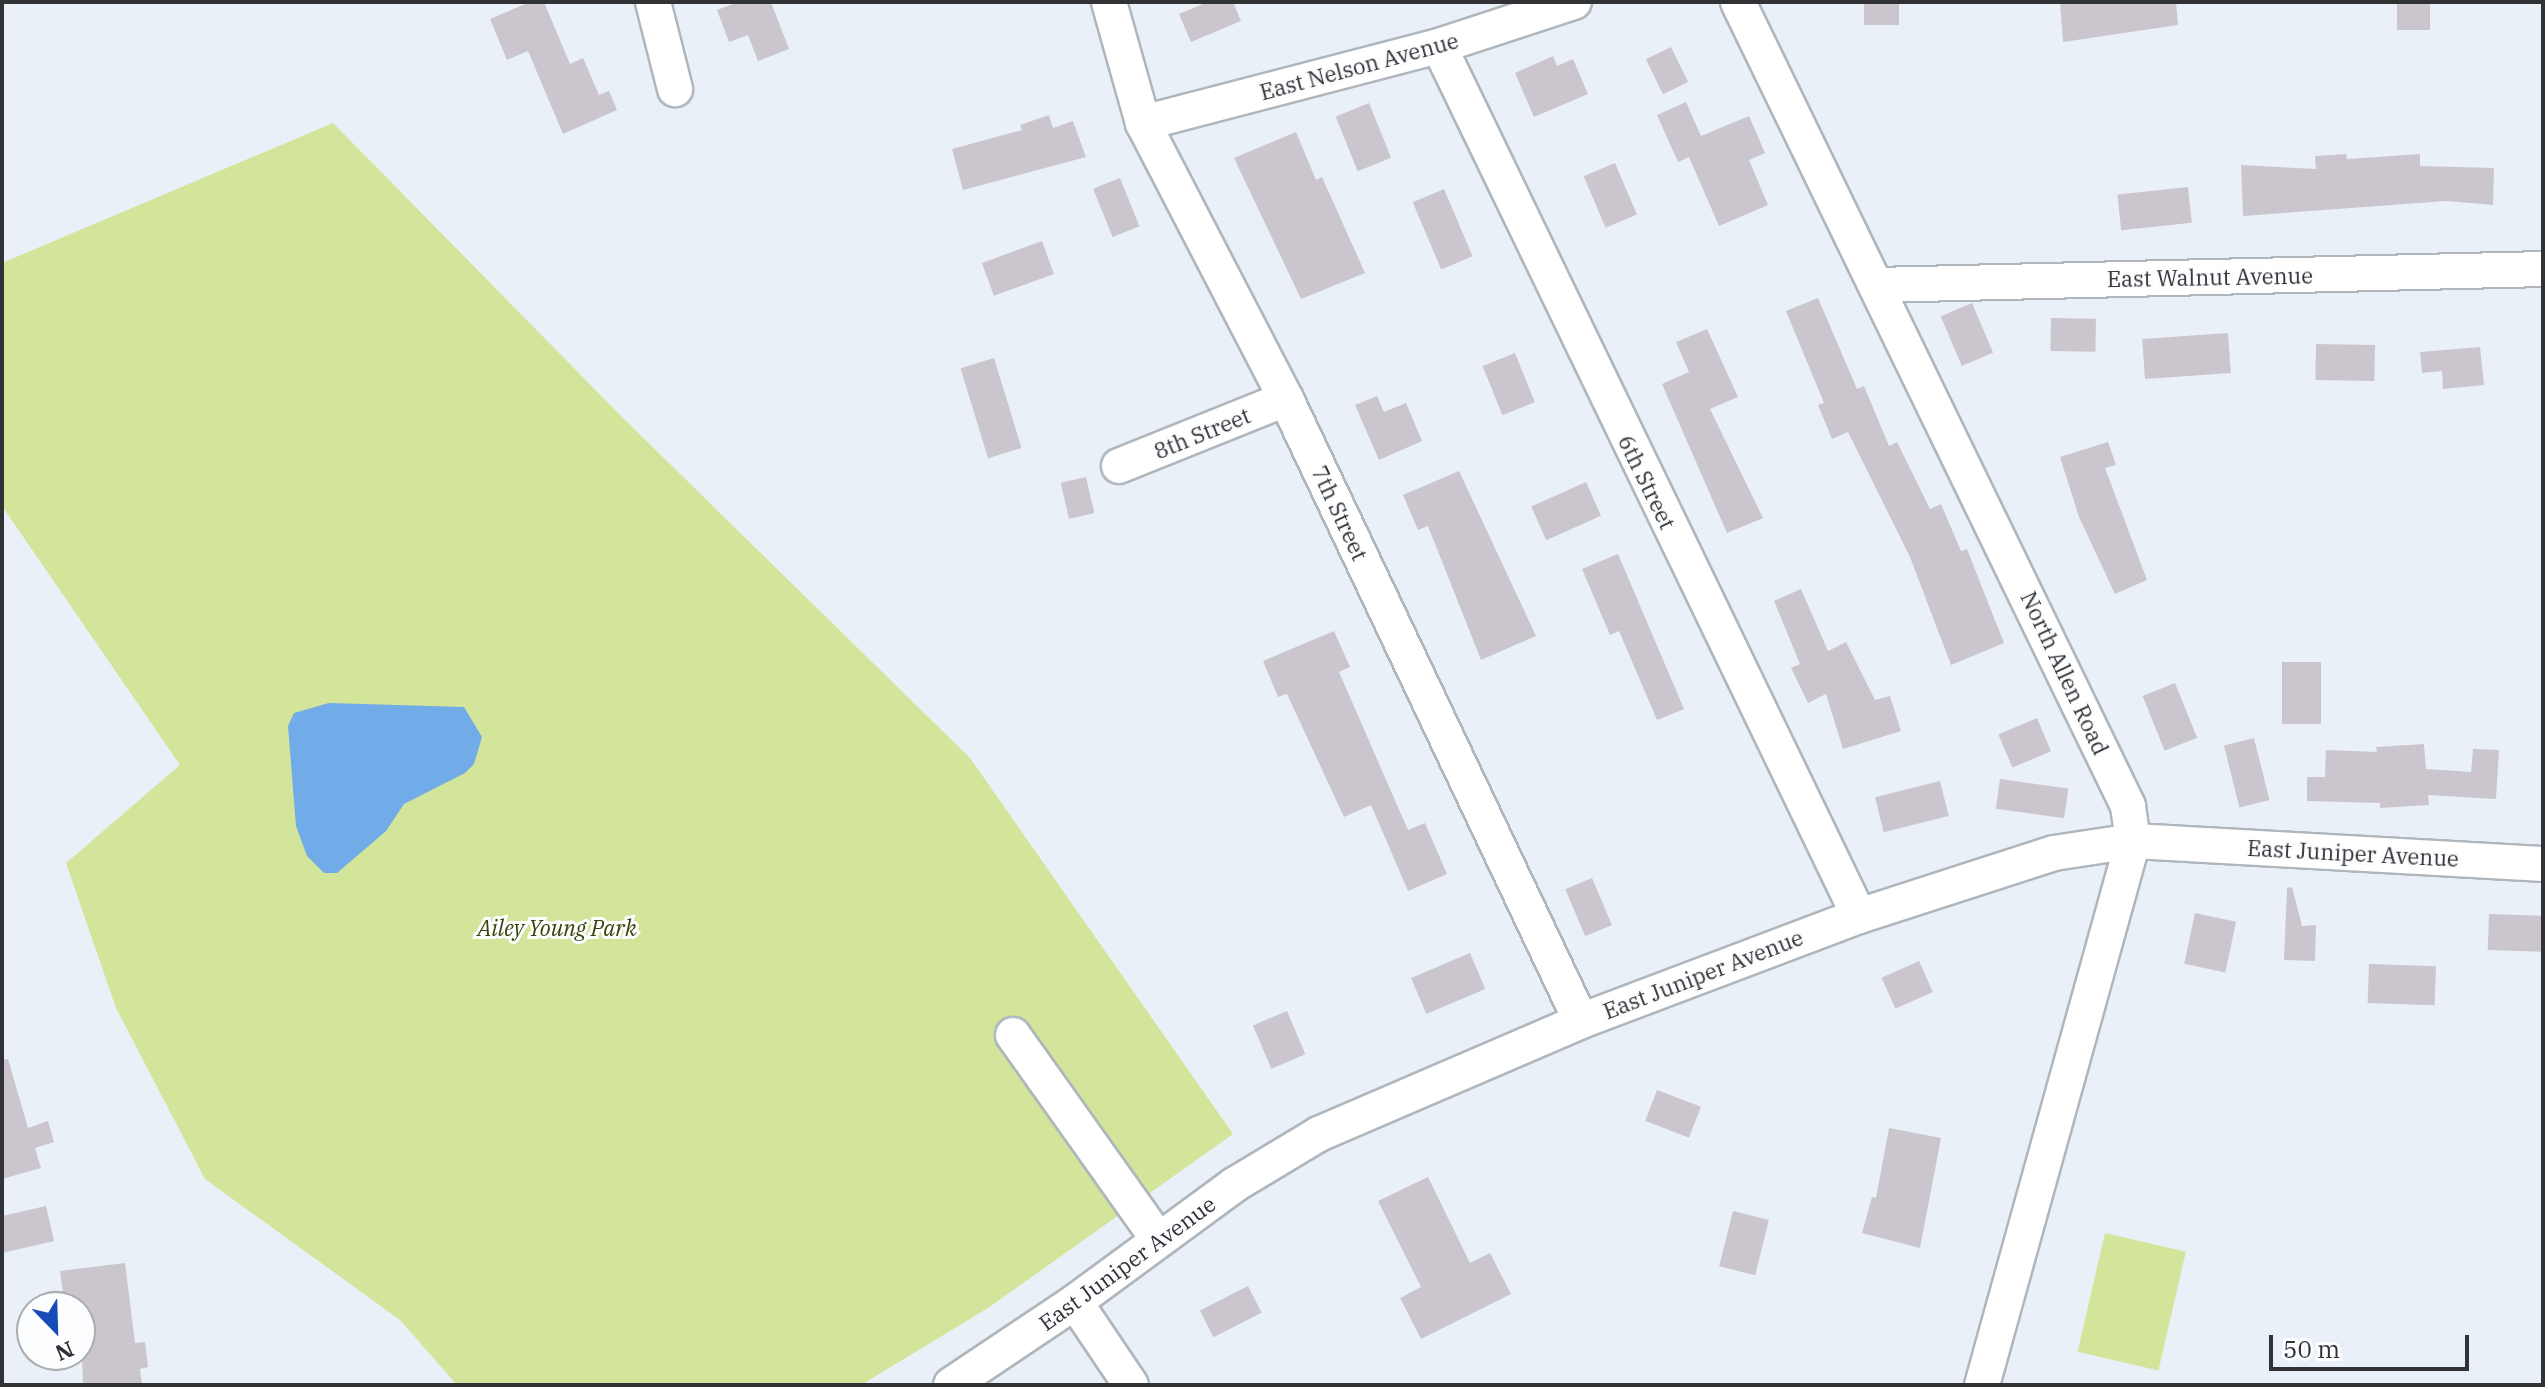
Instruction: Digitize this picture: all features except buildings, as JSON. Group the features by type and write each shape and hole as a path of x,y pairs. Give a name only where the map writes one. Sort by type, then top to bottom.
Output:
{"street":[{"path":"653,2 675,89"},
{"name":"7th Street","path":"1109,2 1143,123 1286,399 1581,1021"},
{"name":"East Nelson Avenue","path":"1143,123 1439,46 1574,2"},
{"name":"North Allen Road","path":"1738,2 2128,806 2133,841 1982,1385"},
{"name":"6th Street","path":"1439,46 1859,916"},
{"name":"East Walnut Avenue","path":"1876,285 2543,269"},
{"name":"8th Street","path":"1119,466 1286,399"},
{"name":"East Juniper Avenue","path":"951,1385 1075,1302 1158,1239 1319,1134 1581,1021 1859,916 2054,853 2133,841 2543,864"},
{"path":"1013,1035 1158,1239"},
{"path":"1075,1302 1131,1385"}],"green space":[{"name":"Ailey Young Park","path":"333,123 622,417 970,758 1233,1134 988,1308 861,1385 457,1385 400,1320 205,1179 116,1008 66,863 180,765 2,506 2,263"},
{"path":"2105,1233 2186,1252 2158,1371 2078,1352"}],"water":[{"path":"329,703 464,707 482,737 474,764 465,773 404,804 386,831 337,873 324,873 307,856 296,826 288,726 294,713"}]}
